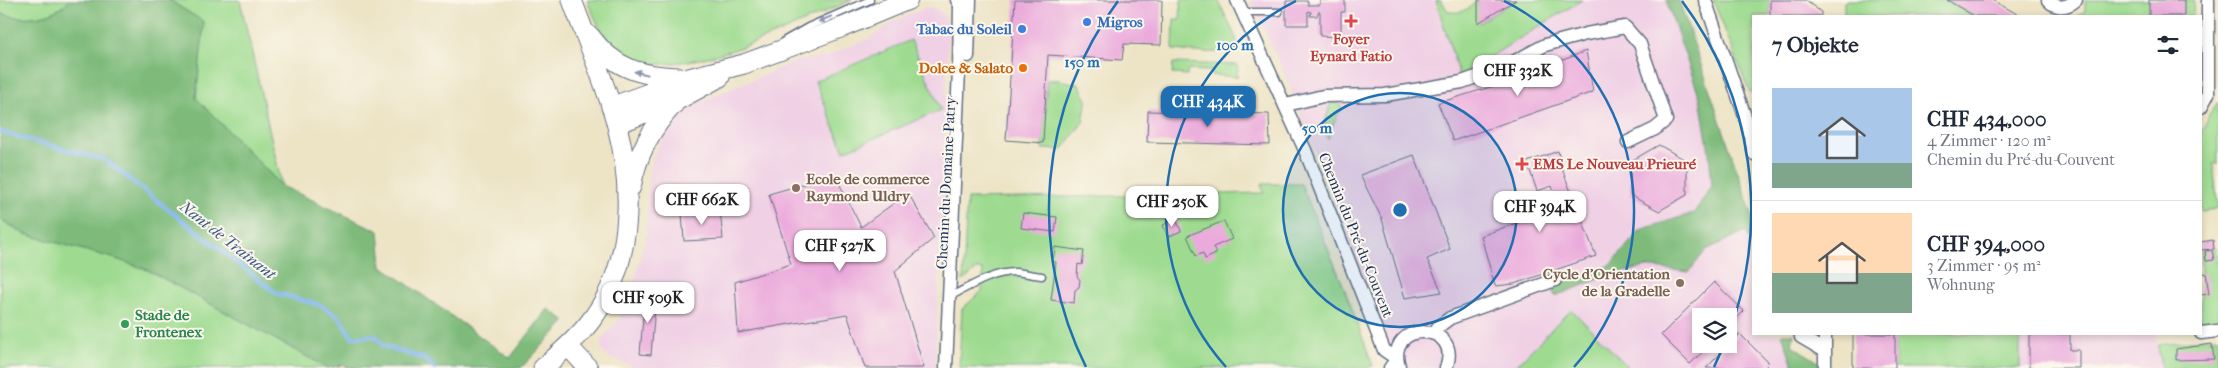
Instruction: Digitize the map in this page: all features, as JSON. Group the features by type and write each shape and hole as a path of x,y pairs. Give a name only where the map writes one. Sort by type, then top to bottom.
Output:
{"main road":[{"path":"572,0 614,116 626,174 627,213"},
{"path":"614,116 689,78 744,64 843,27 908,0"},
{"path":"580,23 603,52 623,67 650,75 689,78"},
{"path":"614,116 676,101 744,64"},
{"path":"543,368 568,346 590,322 611,287 622,252 633,179 644,144 654,126 676,101"},
{"path":"568,346 588,368"}],"street":[{"name":"Chemin du Domaine-Patry","path":"954,368 953,295 960,5 957,0"},
{"name":"Chemin du Domaine-Patry","path":"946,368 953,295 970,0"},
{"path":"1705,0 1751,126"},
{"path":"2048,0 2061,7 2070,5 2076,0"},
{"path":"2202,106 2208,94 2208,0"},
{"name":"Chemin du Pré-du-Couvent","path":"1240,6 1286,106 1384,350 1395,365"},
{"path":"1286,106 1323,96 1385,95 1462,82 1502,68 1545,45 1586,34 1625,27 1640,44 1666,120 1655,129 1628,142"},
{"path":"1434,334 1438,327 1450,318 1555,280"},
{"path":"1395,365 1398,350 1408,336 1424,331 1434,334 1445,343 1449,359 1446,368"},
{"path":"2202,333 2218,331"},
{"path":"1801,335 1801,337 1825,351"},
{"path":"1825,335 1825,368"}],"lane":[{"path":"744,64 808,26 870,0"},
{"path":"1240,6 1279,12"},
{"path":"953,295 982,280 1013,272 1042,276"}],"shaded area":[{"name":"EMS Le Nouveau Prieuré","path":"1250,0 1436,0 1459,76 1582,0 1666,0 1752,245 1752,335 1783,335 1794,368 1395,368 1384,328 1286,77"},
{"name":"Ecole de commerce Raymond Uldry","path":"927,7 937,9 945,16 949,25 935,368 636,368 606,356 601,348 602,338 618,321 629,299 646,237 649,170 657,147 673,123 685,111 696,104 796,61 825,57 868,39 896,20"},
{"path":"2020,335 2156,335 2161,368 2020,368"}],"green space":[{"path":"0,0 69,0 63,6 46,15 18,17 0,13"},
{"path":"69,0 169,0 204,22 196,98 282,186 379,231 382,266 510,358 548,309 566,321 521,368 350,368 343,365 328,368 148,270 113,258 25,234 0,219 0,13 8,16 37,17 55,11"},
{"path":"169,0 240,0 282,186 196,98 204,22"},
{"path":"587,0 852,0 783,31 735,49 686,61 650,65 641,64 628,58 612,45 596,20"},
{"path":"1181,0 1218,0 1237,40 1233,46 1218,52 1173,50 1174,19 1180,19"},
{"path":"1436,0 1441,0 1448,11 1461,12 1478,0 1479,23 1516,0 1582,0 1459,76"},
{"path":"1666,0 1679,0 1752,214 1752,246 1746,231 1706,250 1689,272 1646,267 1607,276 1555,296 1549,285 1611,265 1640,230 1694,213 1712,186 1709,152 1700,98"},
{"path":"1713,0 1770,0 1770,15 1752,15 1752,92 1750,93"},
{"path":"1847,0 1947,0 1972,15 1844,15 1844,2"},
{"path":"2085,0 2194,0 2193,15 2078,15 2085,11"},
{"path":"911,40 941,110 844,151 815,81"},
{"path":"1173,63 1238,65 1237,77 1211,75 1211,71 1188,70 1187,75 1172,74"},
{"path":"1047,80 1079,84 1087,100 1083,122 1062,150 1042,149"},
{"path":"1331,102 1339,104 1342,108 1334,122 1328,139 1323,129"},
{"path":"2218,102 2218,164 2213,164 2218,209 2202,211 2202,129 2206,127 2209,114"},
{"path":"1261,184 1301,184 1343,285 1373,366 1366,368 959,368 962,309 982,291 983,270 977,269 963,281 967,199 1264,193"},
{"name":"Stade de Frontenex","path":"0,219 25,234 113,258 148,270 328,368 0,368"},
{"path":"2216,248 2218,262 2218,322 2202,324 2202,250"},
{"path":"1571,309 1627,366 1625,368 1514,368"},
{"path":"1782,335 1794,335 1792,345 1820,363 1820,368 1794,368"},
{"path":"1895,335 2020,335 2020,368 1895,368"},
{"path":"2218,337 2218,368 2161,368 2158,345"}],"building":[{"path":"1015,0 1162,0 1161,45 1124,44 1122,60 1048,55 1043,143 1006,140"},
{"path":"1320,0 1345,0 1345,12 1341,12 1341,37 1320,36 1320,12 1318,12 1317,16 1310,16 1311,12 1308,11 1308,25 1286,25 1286,1 1308,1 1308,5 1320,5"},
{"path":"1478,0 1516,0 1478,23"},
{"path":"1770,0 1805,0 1821,12 1821,15 1770,15"},
{"path":"1947,0 1992,0 2019,15 1972,15"},
{"path":"2149,0 2184,0 2184,15 2149,15"},
{"path":"1586,51 1593,92 1453,141 1438,103 1507,82"},
{"path":"1148,111 1269,114 1270,145 1147,142"},
{"path":"1659,145 1687,161 1687,195 1659,211 1630,195 1631,161"},
{"path":"1558,151 1562,169 1596,256 1514,284 1495,286 1481,236 1559,207 1552,186 1537,191 1527,162"},
{"path":"1414,155 1450,249 1427,259 1442,292 1405,298 1382,219 1360,175"},
{"path":"835,175 861,227 908,193 934,238 895,271 924,368 865,368 847,314 738,333 735,282 791,264 769,194"},
{"path":"720,210 723,239 684,241 682,213"},
{"path":"1023,213 1057,217 1055,232 1021,228"},
{"path":"1176,219 1181,231 1168,237 1163,225"},
{"path":"1224,221 1232,239 1213,247 1216,254 1205,259 1203,253 1196,256 1187,236"},
{"path":"2213,240 2214,249 2202,250 2202,242"},
{"path":"1055,247 1084,251 1082,265 1078,264 1077,276 1080,280 1079,287 1075,290 1074,303 1051,300 1056,262 1053,261"},
{"path":"2212,250 2214,260 2206,261 2205,251"},
{"path":"2206,273 2209,294 2202,295 2202,274"},
{"path":"1714,282 1744,311 1737,318 1737,308 1692,308 1692,353 1702,353 1690,364 1661,335"},
{"path":"645,293 656,294 651,355 640,354"},
{"path":"1740,334 1769,363 1764,368 1706,368 1721,353 1737,353 1737,337"},
{"path":"1853,335 1895,335 1895,368 1853,368"},
{"path":"2029,335 2070,335 2070,350 2079,350 2079,368 2029,368"},
{"path":"2212,344 2214,359 2176,360 2176,349"}],"waterway":[{"name":"Nant de Traînant","path":"0,132 105,160 276,293 320,305 339,317 352,337 376,336 383,346 425,359 434,368"}],"place":[{"name":"Foyer Eynard Fatio","path":"1351,21"},
{"name":"Migros","path":"1087,22"},
{"name":"Tabac du Soleil","path":"1022,29"},
{"name":"Dolce & Salato","path":"1023,68"},
{"name":"EMS Le Nouveau Prieuré","path":"1522,164"},
{"name":"Ecole de commerce Raymond Uldry","path":"796,188"},
{"name":"Cycle d'Orientation de la Gradelle","path":"1680,283"},
{"name":"Stade de Frontenex","path":"125,324"}]}
